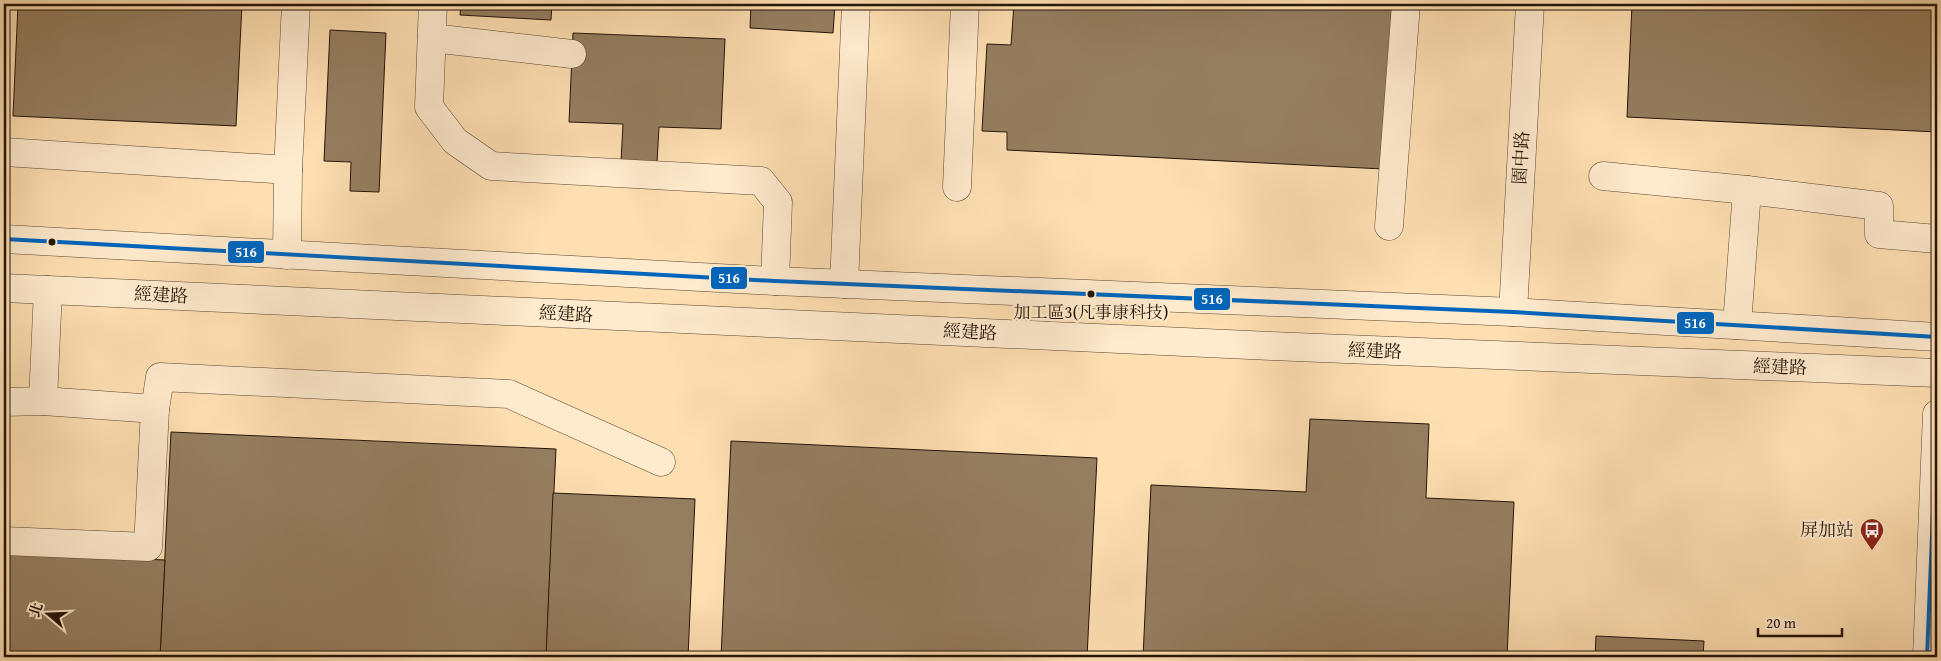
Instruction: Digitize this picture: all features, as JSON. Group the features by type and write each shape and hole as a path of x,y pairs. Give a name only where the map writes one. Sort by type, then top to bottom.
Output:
{"street":[{"path":"287,255 288,170 296,4"},
{"path":"433,4 429,107 455,141 491,166 761,181 778,202 775,281"},
{"path":"844,284 856,4"},
{"path":"957,187 965,4"},
{"path":"1389,226 1406,4"},
{"name":"園中路","path":"1513,312 1530,4"},
{"path":"432,38 572,54"},
{"path":"4,152 288,170"},
{"path":"1603,176 1747,190 1879,206 1878,234 1937,240"},
{"path":"1736,325 1747,190"},
{"path":"4,239 775,281 1513,312 1937,336"},
{"name":"經建路","path":"4,288 1251,346 1937,373"},
{"path":"43,401 48,290"},
{"path":"4,541 148,546 155,409 160,376 510,394 661,462"},
{"path":"4,402 43,401 155,409"},
{"path":"1927,657 1937,414"}],"building":[{"path":"18,4 242,4 236,126 13,116"},
{"path":"461,4 552,4 551,20 460,15"},
{"path":"751,4 835,4 833,33 750,28"},
{"path":"1014,4 1392,4 1383,169 1007,150 1007,132 982,131 987,44 1011,45"},
{"path":"1632,4 1937,4 1937,132 1627,117"},
{"path":"330,30 386,33 379,192 350,191 351,162 324,161"},
{"path":"573,33 725,39 721,129 659,127 657,163 621,161 623,124 569,122"},
{"path":"1310,419 1429,424 1426,498 1514,502 1507,657 1143,657 1151,485 1306,492"},
{"path":"171,432 556,449 546,657 160,657"},
{"path":"731,441 1097,458 1087,657 721,657"},
{"path":"553,493 695,499 688,657 546,657"},
{"path":"4,553 165,560 160,657 4,657"},
{"path":"1596,636 1704,641 1703,657 1595,657"}],"transit line":[{"name":"516","path":"4,239 775,281 1513,312 1937,337"},
{"name":"516","path":"1927,657 1937,414"}],"place":[{"name":"加工區3(凡事康科技)","path":"1091,294"},
{"name":"屏加站","path":"1872,551"}]}
